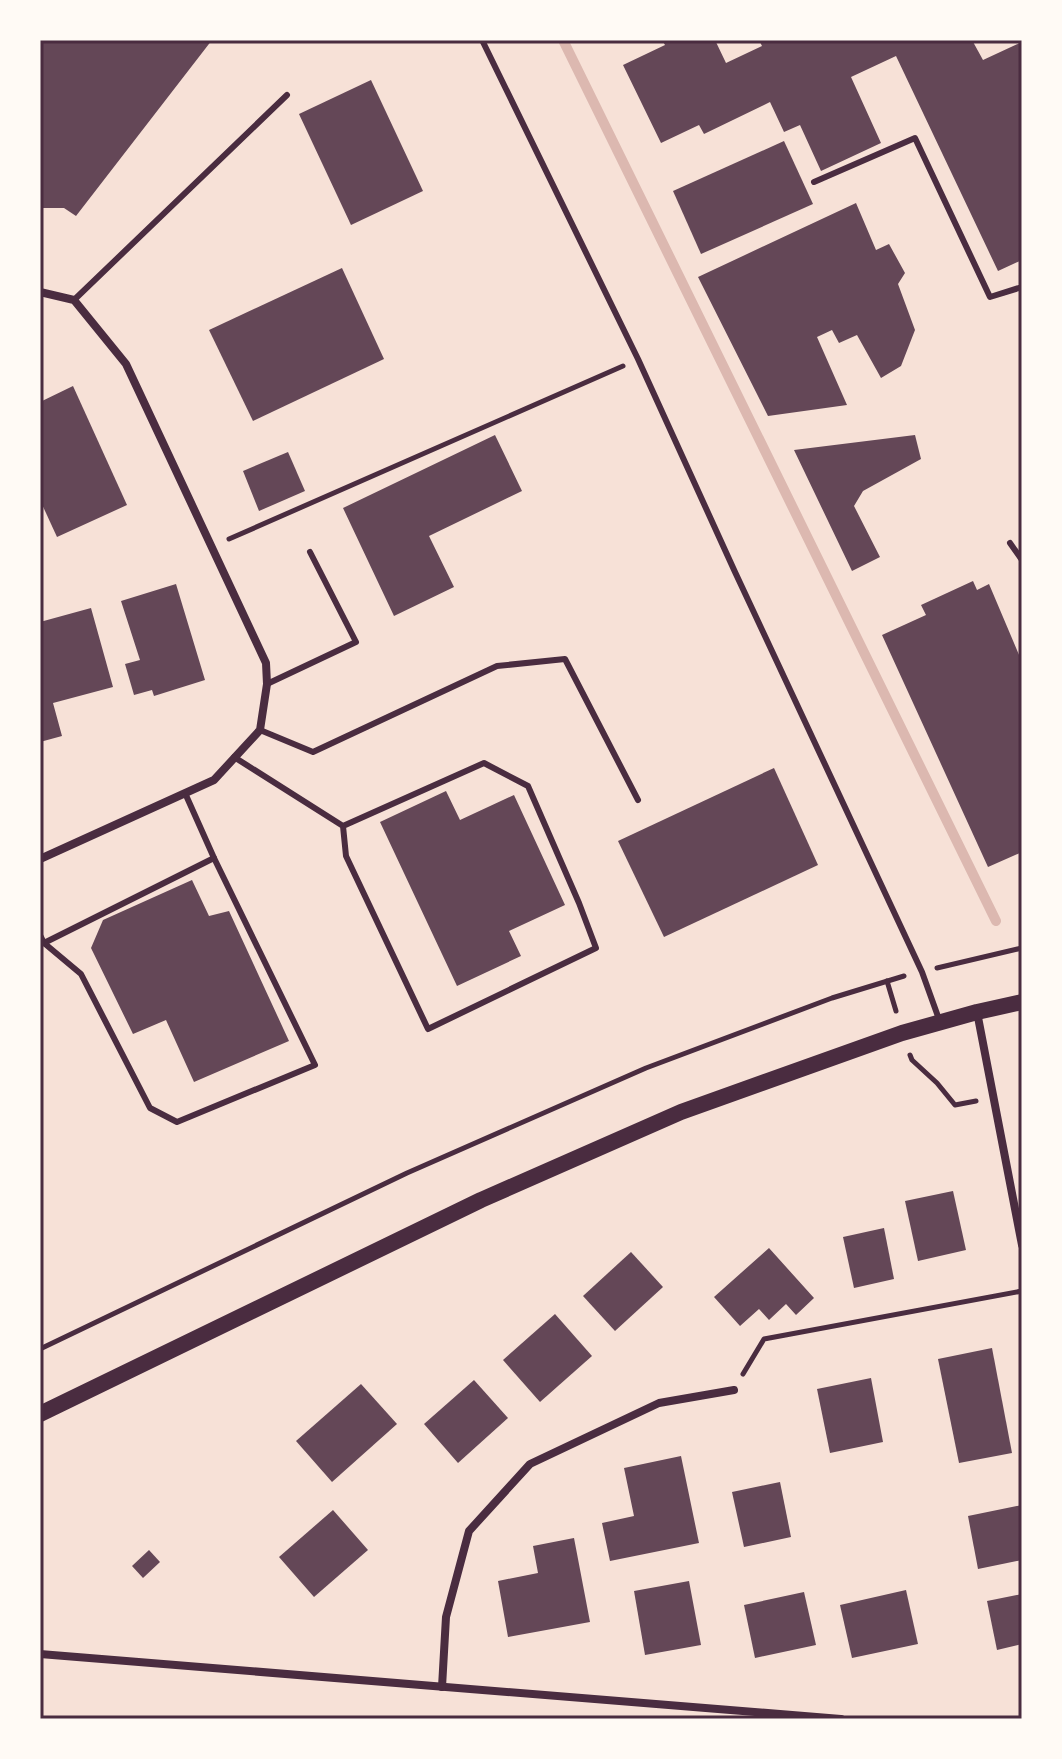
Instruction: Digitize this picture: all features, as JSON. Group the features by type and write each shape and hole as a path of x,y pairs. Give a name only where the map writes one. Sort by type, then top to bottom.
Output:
{"main road":[{"path":"40,1414 481,1200 681,1112 902,1033 1022,1002"}],"street":[{"path":"40,292 74,300 126,364 266,663 267,684 260,730 214,780 40,859"},
{"path":"977,1012 1022,1245"},
{"path":"442,1687 446,1617 469,1531 530,1464 659,1403 734,1390"},
{"path":"40,1654 841,1719"}],"lane":[{"path":"482,40 638,359 922,972 940,1022"},
{"path":"74,300 287,95"},
{"path":"814,182 915,138 990,297 1022,287"},
{"path":"1010,543 1022,560"},
{"path":"267,684 356,642 310,552"},
{"path":"260,730 313,752 497,666 565,659 638,800"},
{"path":"234,757 343,826"},
{"path":"484,763 528,786 596,948 428,1029 346,856 343,826 484,763"},
{"path":"185,793 315,1065 177,1122 150,1108 81,974 42,939 214,858"}],"path":[{"path":"213,546 638,359"},
{"path":"40,1349 407,1173 646,1068 832,998 887,981 1022,948"},
{"path":"887,981 912,1060 955,1105 993,1098"},
{"path":"734,1390 764,1339 1022,1291"}],"building":[{"path":"40,40 212,40 76,216 64,208 40,208"},
{"path":"662,40 715,40 726,63 762,46 759,40 972,40 983,60 1022,42 1022,260 998,271 896,56 851,77 881,143 821,171 800,125 784,132 770,102 704,134 699,125 661,143 623,65 665,45"},
{"path":"371,80 423,191 351,225 299,114"},
{"path":"784,141 813,204 701,254 673,191"},
{"path":"856,203 876,250 889,244 905,273 898,284 915,330 901,366 881,378 857,335 839,343 832,330 817,337 847,405 768,416 698,277"},
{"path":"342,268 384,359 253,421 209,330"},
{"path":"73,386 127,505 57,537 40,500 40,402"},
{"path":"495,435 522,491 429,536 454,587 394,616 343,508"},
{"path":"915,435 921,459 863,491 854,506 880,557 852,571 794,450"},
{"path":"288,452 305,491 259,511 243,471"},
{"path":"973,581 977,590 989,584 1022,662 1022,852 988,867 882,635 926,615 921,605"},
{"path":"176,584 205,680 154,696 152,690 134,695 125,664 140,660 121,601"},
{"path":"91,608 113,687 53,703 62,736 40,742 40,622"},
{"path":"774,768 818,865 664,937 618,841"},
{"path":"446,791 460,820 514,795 565,905 509,931 521,956 457,986 380,822"},
{"path":"192,880 209,916 229,911 289,1041 194,1082 166,1020 133,1034 91,948 103,920"},
{"path":"953,1191 966,1250 918,1261 905,1201"},
{"path":"884,1228 894,1279 854,1288 843,1237"},
{"path":"769,1248 814,1298 796,1315 786,1304 769,1320 759,1309 740,1326 714,1297"},
{"path":"631,1252 663,1287 615,1331 583,1296"},
{"path":"555,1314 592,1356 540,1402 503,1360"},
{"path":"992,1348 1012,1453 959,1463 938,1359"},
{"path":"871,1378 883,1442 830,1453 817,1389"},
{"path":"474,1380 508,1418 458,1463 424,1424"},
{"path":"361,1384 397,1424 332,1482 296,1441"},
{"path":"681,1456 699,1543 610,1561 602,1523 634,1516 624,1468"},
{"path":"780,1482 791,1537 744,1547 732,1492"},
{"path":"1022,1505 1022,1560 978,1569 968,1516"},
{"path":"333,1510 368,1550 314,1597 279,1557"},
{"path":"574,1538 590,1622 508,1637 498,1581 538,1573 533,1546"},
{"path":"149,1550 160,1562 143,1578 132,1566"},
{"path":"689,1581 701,1645 645,1655 634,1591"},
{"path":"906,1590 918,1644 852,1658 840,1605"},
{"path":"804,1592 816,1645 755,1658 744,1605"},
{"path":"1022,1594 1022,1644 997,1650 987,1601"}],"waterway":[{"path":"563,40 996,921"}]}
